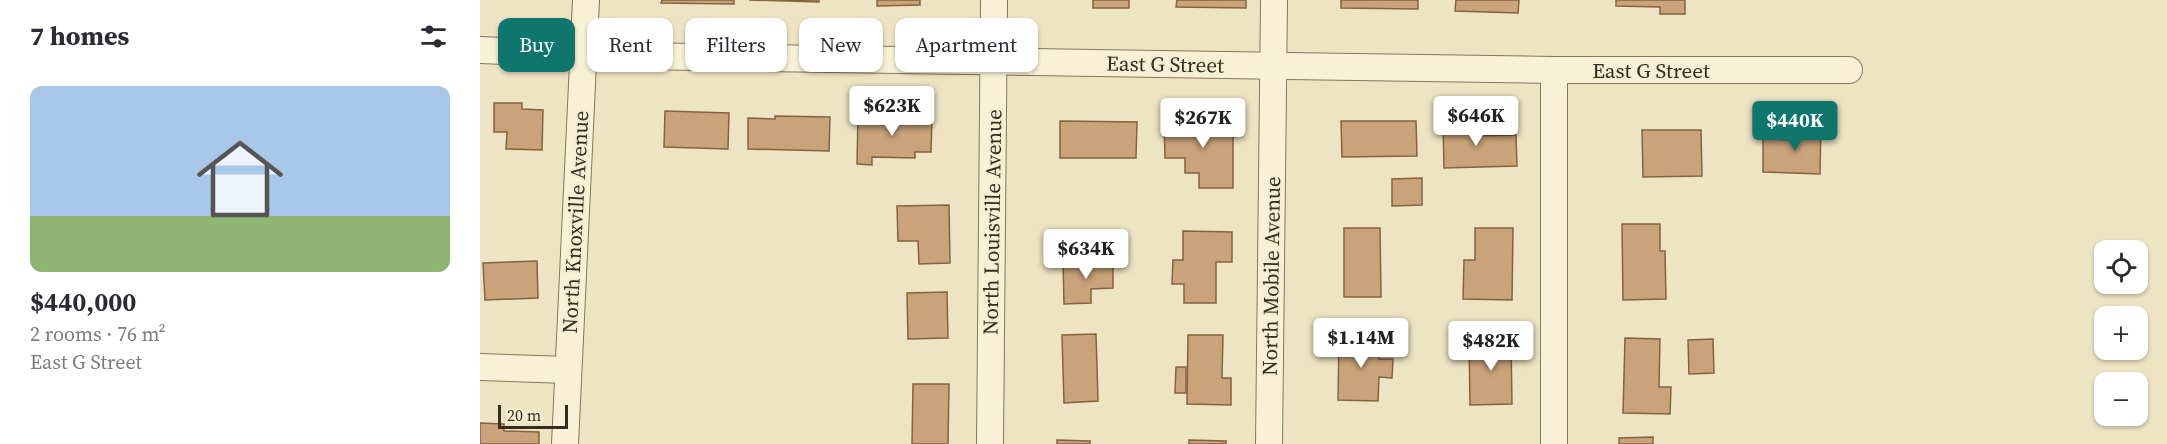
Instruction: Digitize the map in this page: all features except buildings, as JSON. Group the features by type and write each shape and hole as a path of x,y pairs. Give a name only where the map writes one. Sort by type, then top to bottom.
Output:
{"street":[{"name":"North Knoxville Avenue","path":"565,444 586,0"},
{"name":"North Louisville Avenue","path":"994,0 994,18"},
{"name":"North Mobile Avenue","path":"1269,444 1274,0"},
{"name":"East G Street","path":"480,50 895,59"},
{"name":"East G Street","path":"1038,62 1554,70 1850,70"},
{"path":"1554,70 1554,444"},
{"name":"North Louisville Avenue","path":"990,444 993,72"},
{"path":"480,367 568,370"}]}
